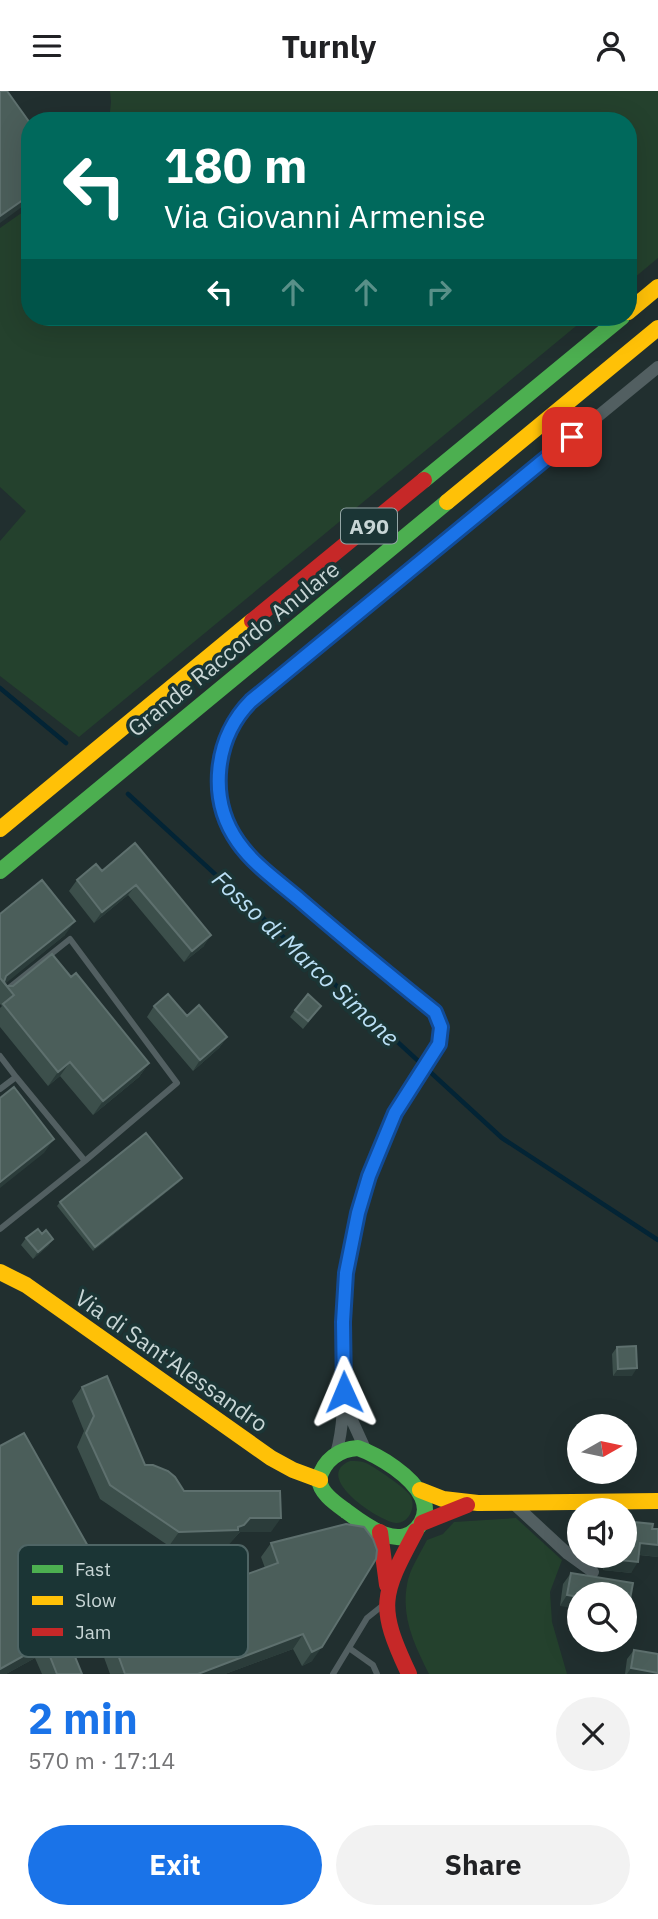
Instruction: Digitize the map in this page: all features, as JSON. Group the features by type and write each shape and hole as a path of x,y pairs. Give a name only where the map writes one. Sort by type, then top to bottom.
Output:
{"main road":[{"path":"637,304 658,287"},
{"name":"Grande Raccordo Anulare","path":"0,829 611,326"},
{"name":"Grande Raccordo Anulare","path":"0,870 658,328"},
{"name":"Via di Sant'Alessandro","path":"0,1272 36,1292 271,1458 298,1473 320,1480"},
{"path":"478,1503 454,1508 398,1537 380,1532 333,1501 322,1490 320,1480 325,1466 336,1454 353,1448 366,1451 420,1490 443,1499 478,1503 658,1501"},
{"path":"386,1598 400,1560 419,1527 425,1501 420,1490"},
{"path":"380,1532 385,1557 390,1635 409,1674"}],"street":[{"path":"336,1454 344,1392 344,1301 354,1229 365,1188 382,1143 400,1103 439,1044 442,1031 440,1019 435,1012 362,954 245,851 231,831 220,787 220,756 232,723 251,701 658,367"},
{"path":"344,1392 351,1418 366,1451"},
{"path":"513,1503 568,1555 593,1572"}],"lane":[{"path":"0,995 69,939 177,1083 0,1229"},
{"path":"0,1056 85,1161"},
{"path":"0,1089 16,1077"},
{"path":"333,1674 370,1615 386,1598"},
{"path":"349,1648 373,1665 377,1674"}],"green space":[{"path":"110,91 658,91 658,258 637,276 637,112 110,112"},
{"path":"21,213 21,326 576,326 79,737 0,676 0,541 26,511 0,487 0,228"},
{"path":"350,1461 366,1463 410,1495 413,1504 405,1521 388,1521 352,1498 338,1477 340,1468"},
{"path":"516,1518 562,1560 550,1592 552,1622 567,1674 429,1674 410,1631 406,1609 410,1574 427,1540 443,1534 454,1522"}],"building":[{"path":"0,91 7,91 22,112 21,201 0,216"},
{"path":"135,843 211,935 192,951 136,885 102,912 77,880 96,864 102,871"},
{"path":"42,880 75,921 6,976 4,982 7,986 13,986 52,954 71,977 76,973 149,1063 103,1101 70,1062 58,1072 3,1004 14,995 0,978 0,914"},
{"path":"168,994 187,1016 199,1005 227,1037 200,1060 154,1006"},
{"path":"308,994 321,1006 308,1021 295,1010"},
{"path":"14,1087 54,1139 0,1182 0,1098"},
{"path":"146,1133 182,1178 95,1247 60,1202"},
{"path":"38,1229 42,1234 46,1230 53,1239 38,1252 26,1238"},
{"path":"636,1346 637,1368 618,1369 617,1347"},
{"path":"107,1376 145,1465 168,1471 184,1491 280,1491 281,1518 250,1518 238,1527 238,1530 179,1532 110,1485 86,1433 94,1416 82,1387"},
{"path":"24,1433 87,1545 18,1545 18,1657 22,1657 0,1669 0,1446"},
{"path":"637,1522 653,1524 652,1529 658,1529 658,1545 640,1543 638,1562"},
{"path":"346,1524 364,1527 373,1539 377,1550 376,1559 322,1647 312,1652 303,1634 248,1655 248,1574 278,1563 271,1543"},
{"path":"571,1573 627,1582 569,1582"},
{"path":"634,1652 658,1654 658,1673 631,1668"},
{"path":"50,1657 75,1657 82,1674 57,1674"},
{"path":"119,1657 243,1657 198,1674 125,1674"}],"waterway":[{"name":"Fosso di Marco Simone","path":"0,688 66,743"},
{"name":"Fosso di Marco Simone","path":"128,794 502,1138 658,1240"}],"traffic: fast":[{"path":"424,480 611,326"},
{"path":"0,871 447,502"},
{"path":"358,1448 394,1468 417,1489 423,1500 425,1514 413,1532 394,1537 374,1530 337,1505 322,1489 319,1479 329,1461 339,1453 358,1448"}],"traffic: slow":[{"path":"637,304 658,287"},
{"path":"447,502 658,328"},
{"path":"0,829 252,621"},
{"path":"0,1272 26,1285 271,1458 320,1480"},
{"path":"420,1490 443,1499 478,1503 658,1501"}],"traffic: jam":[{"path":"252,621 424,480"},
{"path":"422,1523 467,1505"},
{"path":"409,1674 392,1632 387,1601 396,1571 416,1531"},
{"path":"380,1532 387,1585"}],"route":[{"path":"344,1392 343,1322 346,1273 358,1213 369,1176 395,1113 439,1044 441,1023 435,1012 362,954 245,851 231,831 222,799 219,776 222,746 232,723 251,701 572,437"}]}
